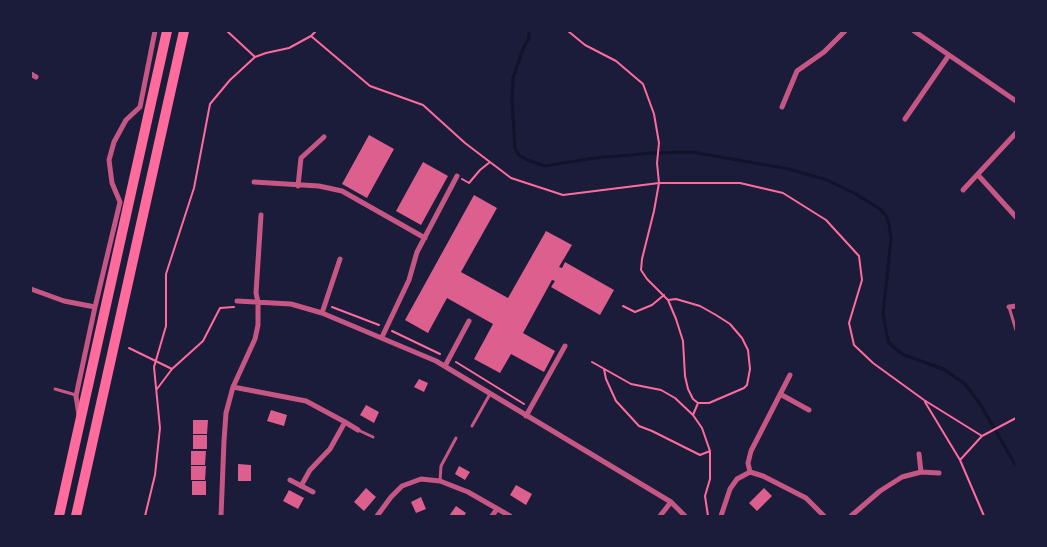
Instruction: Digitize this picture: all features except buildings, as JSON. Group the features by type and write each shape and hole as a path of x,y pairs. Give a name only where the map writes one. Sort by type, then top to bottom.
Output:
{"highway":[{"path":"60,516 167,31"},
{"path":"76,516 184,31"}],"street":[{"path":"80,423 76,396 120,202 112,183 109,160 114,142 126,120 140,107 155,31"},
{"path":"782,107 797,71 824,52 845,31"},
{"path":"914,31 1016,101"},
{"path":"905,119 949,55"},
{"path":"963,190 1016,133"},
{"path":"298,186 301,158 324,137"},
{"path":"978,175 1016,217"},
{"path":"382,337 409,280 417,252 457,176"},
{"path":"254,182 319,186 342,191 424,238"},
{"path":"221,516 226,413 233,387 255,339 258,325 256,293 261,214"},
{"path":"322,313 340,259"},
{"path":"31,289 64,301 95,307"},
{"path":"237,302 291,304 322,313 382,337 446,366 671,502 685,516"},
{"path":"1009,307 1016,306"},
{"path":"446,366 469,321"},
{"path":"526,416 565,346"},
{"path":"750,472 748,463 751,451 790,375"},
{"path":"233,387 306,401 358,430"},
{"path":"780,394 809,410"},
{"path":"301,486 310,470 338,437 345,422"},
{"path":"919,454 921,472"},
{"path":"721,516 730,489 737,479 750,472 763,476 806,498 824,516"},
{"path":"852,516 880,491 902,477 921,472 939,473"},
{"path":"377,516 402,486 421,479 440,481 468,492 510,516"},
{"path":"290,480 314,492"},
{"path":"660,516 671,502"},
{"path":"492,516 497,509"}],"lane":[{"path":"1009,307 1016,330"},
{"path":"55,389 76,396"},
{"path":"472,426 490,394"},
{"path":"358,430 373,437"},
{"path":"440,481 440,466 456,438"}],"path":[{"path":"227,31 255,57"},
{"path":"145,516 155,475 160,428 154,367 166,326 166,274 194,188 210,104 230,80 255,57 266,52 288,48 311,36 316,31"},
{"path":"568,31 585,45 616,61 643,84 654,114 659,144 657,163 659,183 641,270 647,279 668,300 676,319 683,341 685,376 688,389 693,399 698,402 709,403 744,388 747,385 750,369 748,350 742,338 730,324 700,306 676,299 668,300"},
{"path":"311,36 370,86 423,105 465,143 511,178 563,195 659,183 740,183 783,193 826,220 859,256 862,280 849,323 854,345 873,363 924,400 982,436"},
{"path":"457,176 469,183 490,162"},
{"path":"624,306 635,312 652,305 664,295"},
{"path":"156,391 172,370 203,341 220,308 233,308 237,302"},
{"path":"129,348 172,370"},
{"path":"592,362 631,384 661,390 675,398 693,415 702,428 710,451 710,479 705,496 708,516"},
{"path":"604,369 606,379 616,401 639,426 700,456 710,451"},
{"path":"924,400 960,460 984,516"},
{"path":"693,415 698,402"},
{"path":"960,460 982,436 1016,418"}],"waterway":[{"path":"529,31 529,38 513,78 512,100 515,149 519,155 527,160 545,166 595,158 692,152 789,169 827,180 854,193 880,209 886,216 889,224 891,239 883,314 888,341 904,355 943,369 965,384 980,404 1016,466"}]}
